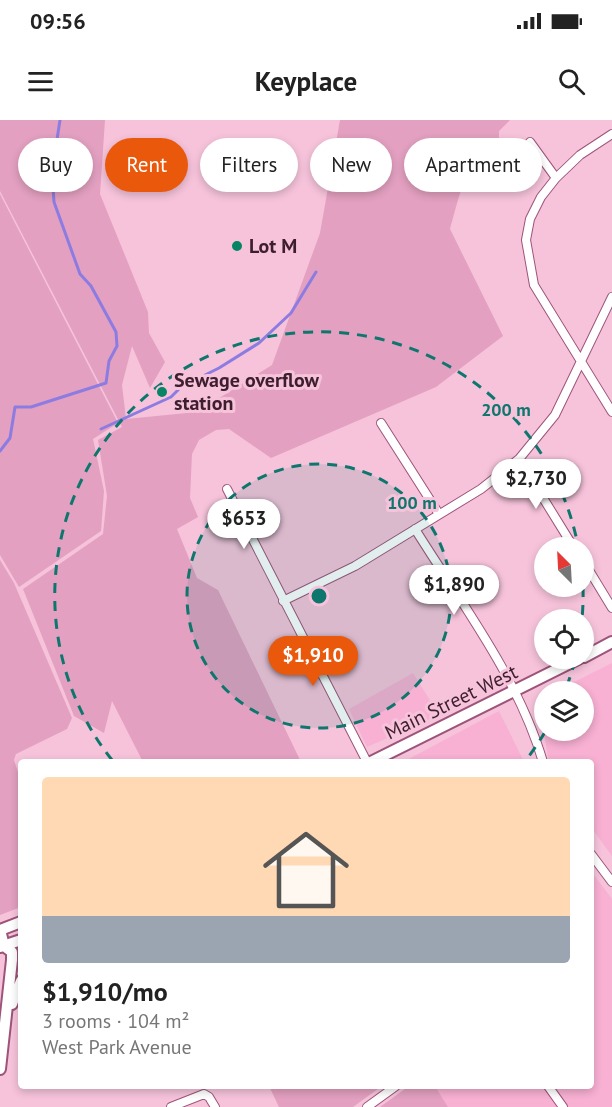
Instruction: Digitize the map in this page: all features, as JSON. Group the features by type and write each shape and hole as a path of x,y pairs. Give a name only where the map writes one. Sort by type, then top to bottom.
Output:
{"main road":[{"name":"Main Street West","path":"594,652 612,642"},
{"name":"Main Street West","path":"375,759 559,669"},
{"path":"1,949 0,930 18,923"},
{"path":"1,949 18,941"},
{"path":"0,1069 12,952 1,949"},
{"path":"3,1027 18,989"}],"street":[{"path":"612,134 580,154 556,178 530,219 528,252 534,285 612,412"},
{"path":"542,159 556,178"},
{"path":"283,601 355,566 481,489 519,459 555,416 612,297"},
{"path":"381,423 439,514"},
{"path":"519,459 567,537"},
{"path":"227,489 283,601 367,759"},
{"path":"415,529 514,691 532,726 542,759"},
{"path":"594,578 612,608"},
{"path":"594,855 612,882"},
{"path":"367,1107 392,1089"},
{"path":"550,1089 563,1107"},
{"path":"171,1107 204,1094 209,1097 215,1107"}],"shaded area":[{"path":"0,120 105,120 100,194 148,312 149,333 165,362 150,388 132,346 122,385 126,419 197,412 272,365 320,233 327,192 392,192 392,138 337,138 340,120 510,120 499,131 499,138 404,138 404,192 460,192 450,229 503,336 436,387 271,458 229,429 216,430 199,440 192,454 190,498 198,517 177,529 197,578 218,590 300,759 141,759 112,701 104,733 74,716 23,589 103,534 107,496 98,440 122,427 0,191"},
{"path":"0,194 118,423 93,439 104,491 101,531 19,587 0,555"},
{"path":"0,560 14,583 72,718 67,729 16,754 14,760 18,772 18,908 0,915"},
{"path":"612,663 612,856 594,831 594,759 548,759 545,741 594,741 594,681 576,681"},
{"path":"413,673 439,715 367,747 349,709"},
{"path":"499,711 523,759 409,759"},
{"path":"594,875 612,899 612,1107 448,1107 437,1089 594,1089"},
{"path":"270,1089 378,1089 353,1107 279,1107"},
{"path":"405,1089 437,1089 448,1107 380,1107"}],"waterway":[{"path":"0,451 10,438 15,407 31,407 106,383 109,361 117,346 116,332 91,286 80,274 54,202 52,172 60,120"},
{"path":"101,429 171,397 181,387 219,368 259,343 291,313 316,272"}],"place":[{"name":"Lot M","path":"237,246"},
{"name":"Sewage overflow station","path":"162,392"}]}
